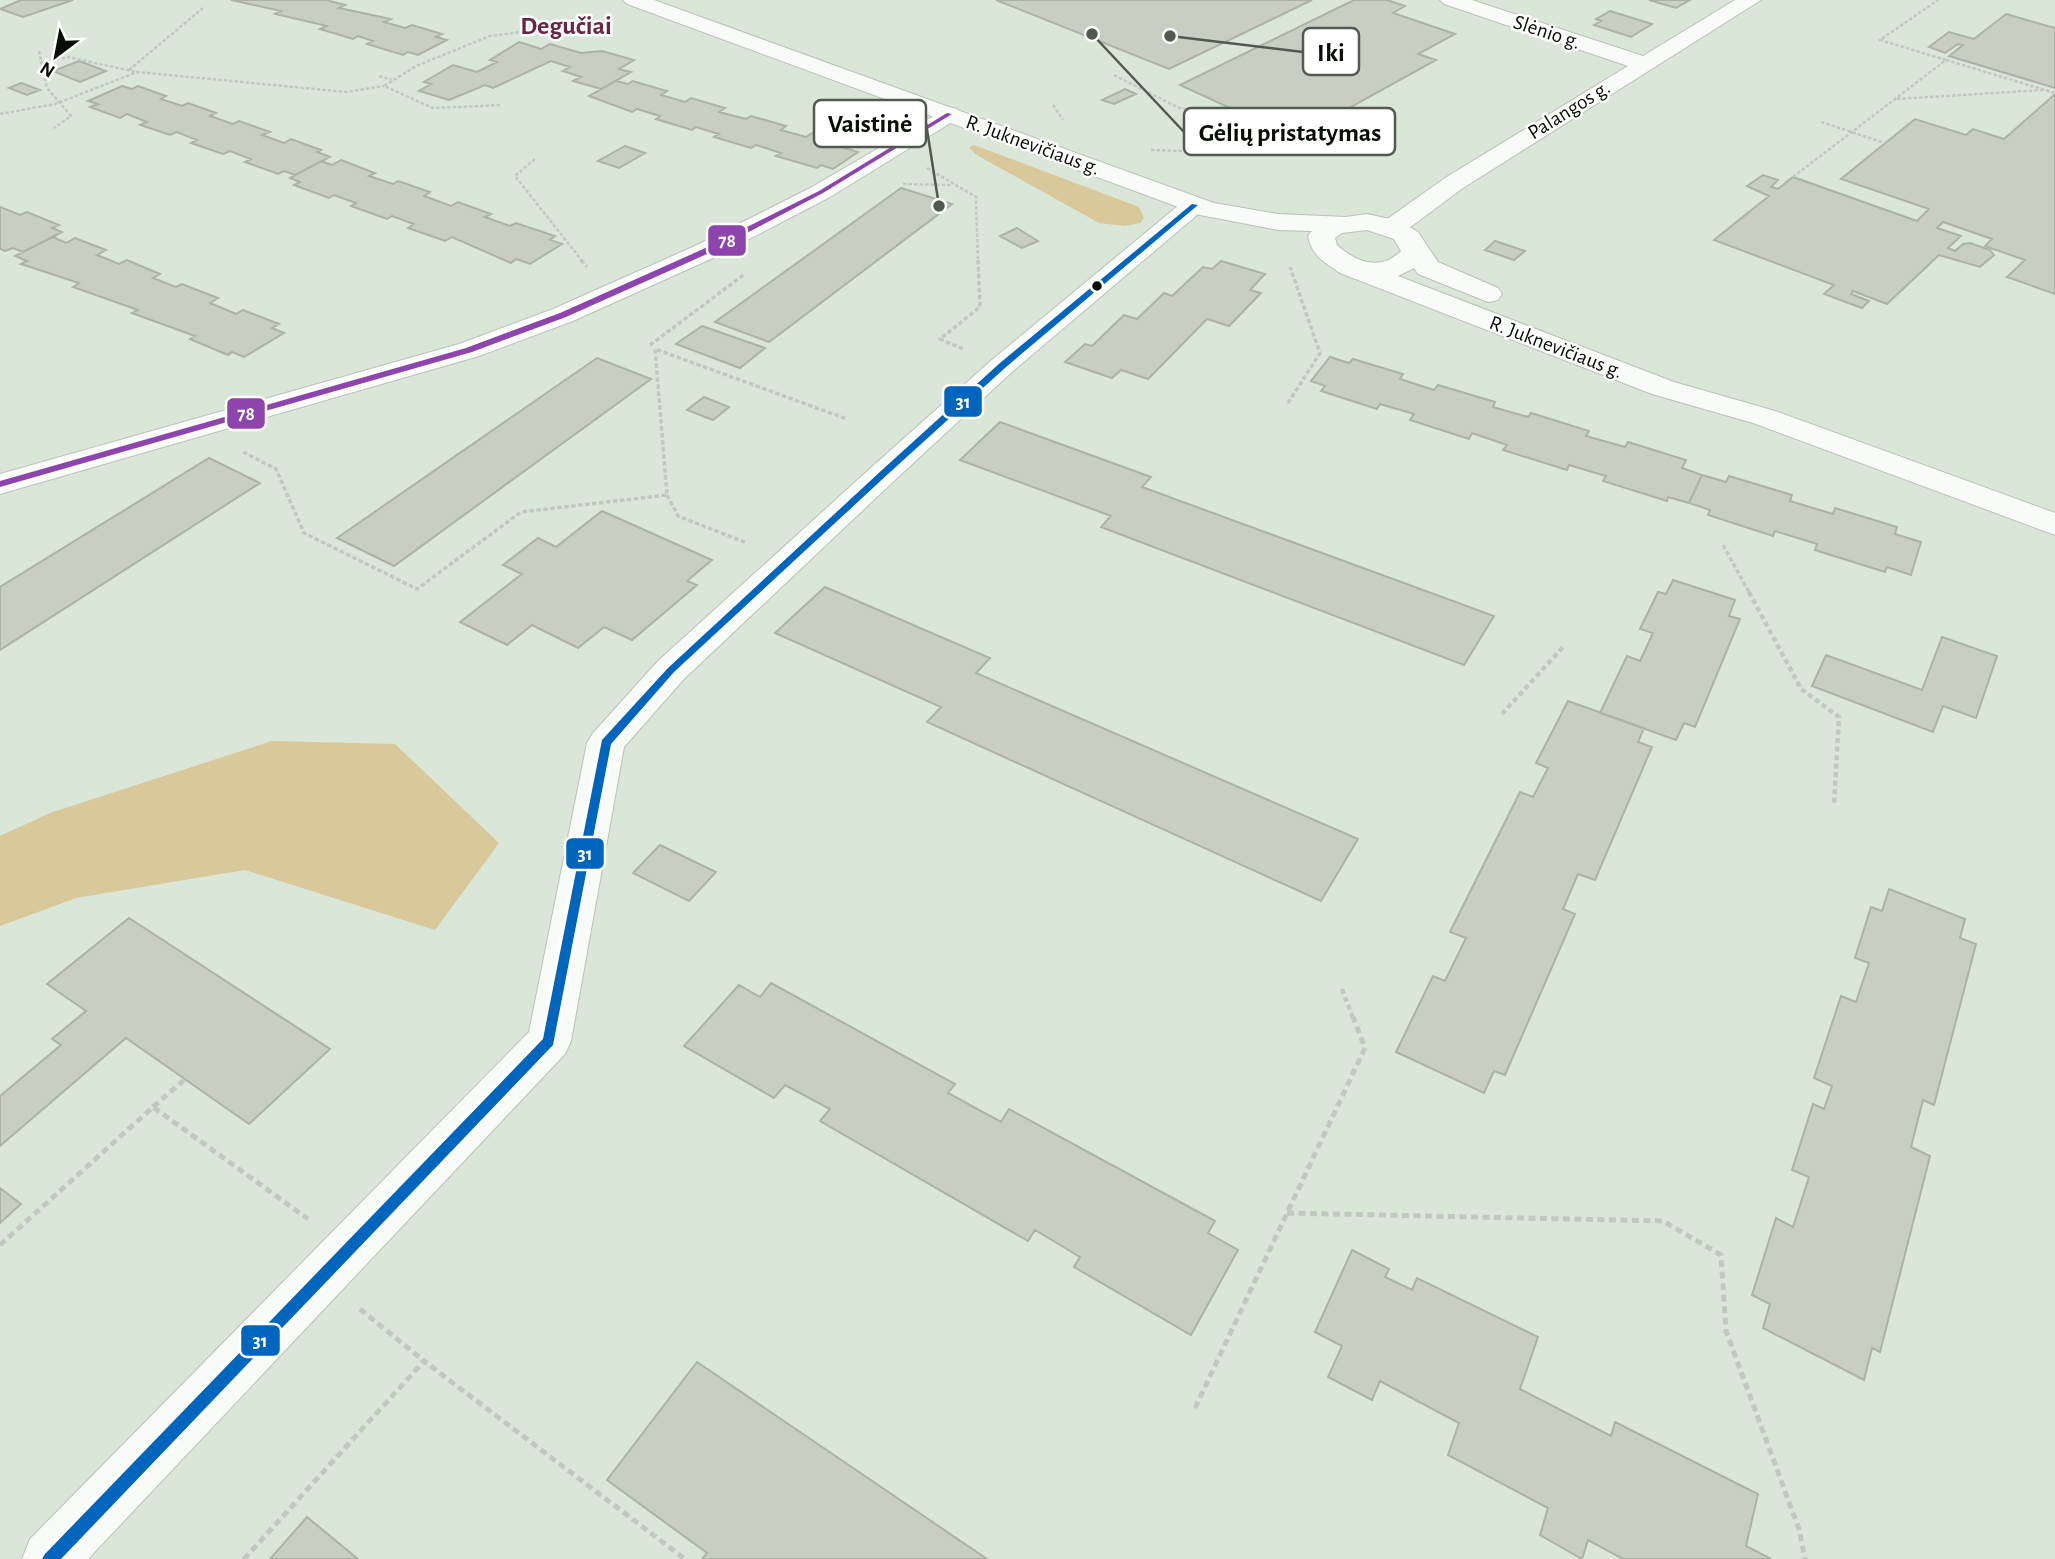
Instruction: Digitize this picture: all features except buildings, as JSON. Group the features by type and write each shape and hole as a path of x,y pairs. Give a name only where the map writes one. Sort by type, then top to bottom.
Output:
{"street":[{"name":"R. Juknevičiaus g.","path":"634,0 1202,208 1262,236 1663,387 1764,417 2055,524"},
{"name":"Slėnio g.","path":"1451,0 1644,64"},
{"name":"Palangos g.","path":"1392,228 1454,183 1750,0"},
{"path":"0,484 469,350 610,296 821,192 949,114"},
{"name":"R. Juknevičiaus g.","path":"1202,208 1278,222 1367,222 1392,228 1410,239 1415,252 1429,268 1447,278 1677,371 1764,417"},
{"path":"50,1559 549,1041 606,743 671,670 1003,365 1202,208"},
{"path":"1342,224 1322,237 1321,246 1344,265 1393,268 1412,259 1415,252"}],"path":[{"path":"1938,0 1880,40 2055,93"},
{"path":"129,70 203,8"},
{"path":"40,63 68,57 137,72 346,92 384,86 416,66 490,36 615,20"},
{"path":"39,51 41,76 55,104 71,116 54,128"},
{"path":"1793,177 1946,60"},
{"path":"0,114 55,104 137,72"},
{"path":"1114,75 1177,107 1239,122"},
{"path":"379,76 393,80"},
{"path":"384,86 433,108 500,105"},
{"path":"1894,100 2043,90"},
{"path":"1822,122 1885,143"},
{"path":"905,140 926,167 976,198 980,307 940,339 1003,365"},
{"path":"535,159 515,176 610,296"},
{"path":"1288,260 1320,353 1288,403"},
{"path":"790,561 678,516 667,495 655,349 847,419"},
{"path":"206,424 217,438 276,469 304,533 417,589 521,512 667,495"},
{"path":"1723,545 1801,689 1839,716 1834,805"},
{"path":"1503,714 1564,646"},
{"path":"1195,1408 1365,1048 1342,989"},
{"path":"0,1245 184,1080"},
{"path":"153,1107 347,1250"},
{"path":"1287,1213 1663,1221 1721,1255 1726,1331 1799,1529 1805,1559"},
{"path":"319,1280 685,1559"},
{"path":"244,1559 424,1361"}],"shaded area":[{"path":"974,145 1139,207 1144,218 1140,223 1125,226 1099,223 975,154 969,147"},
{"path":"272,741 395,744 499,843 435,930 245,870 76,898 0,926 0,836 50,813"}],"transit line":[{"name":"78","path":"0,484 469,350 563,315 704,252 821,192 949,114"},
{"name":"31","path":"50,1559 549,1041 606,743 671,670 885,472 1003,365 1194,205"}],"place":[{"name":"Gėlių pristatymas","path":"1092,34"},
{"name":"Iki","path":"1170,36"},
{"name":"Vaistinė","path":"939,206"}],"district":[{"name":"Degučiai","path":"566,26"}]}
